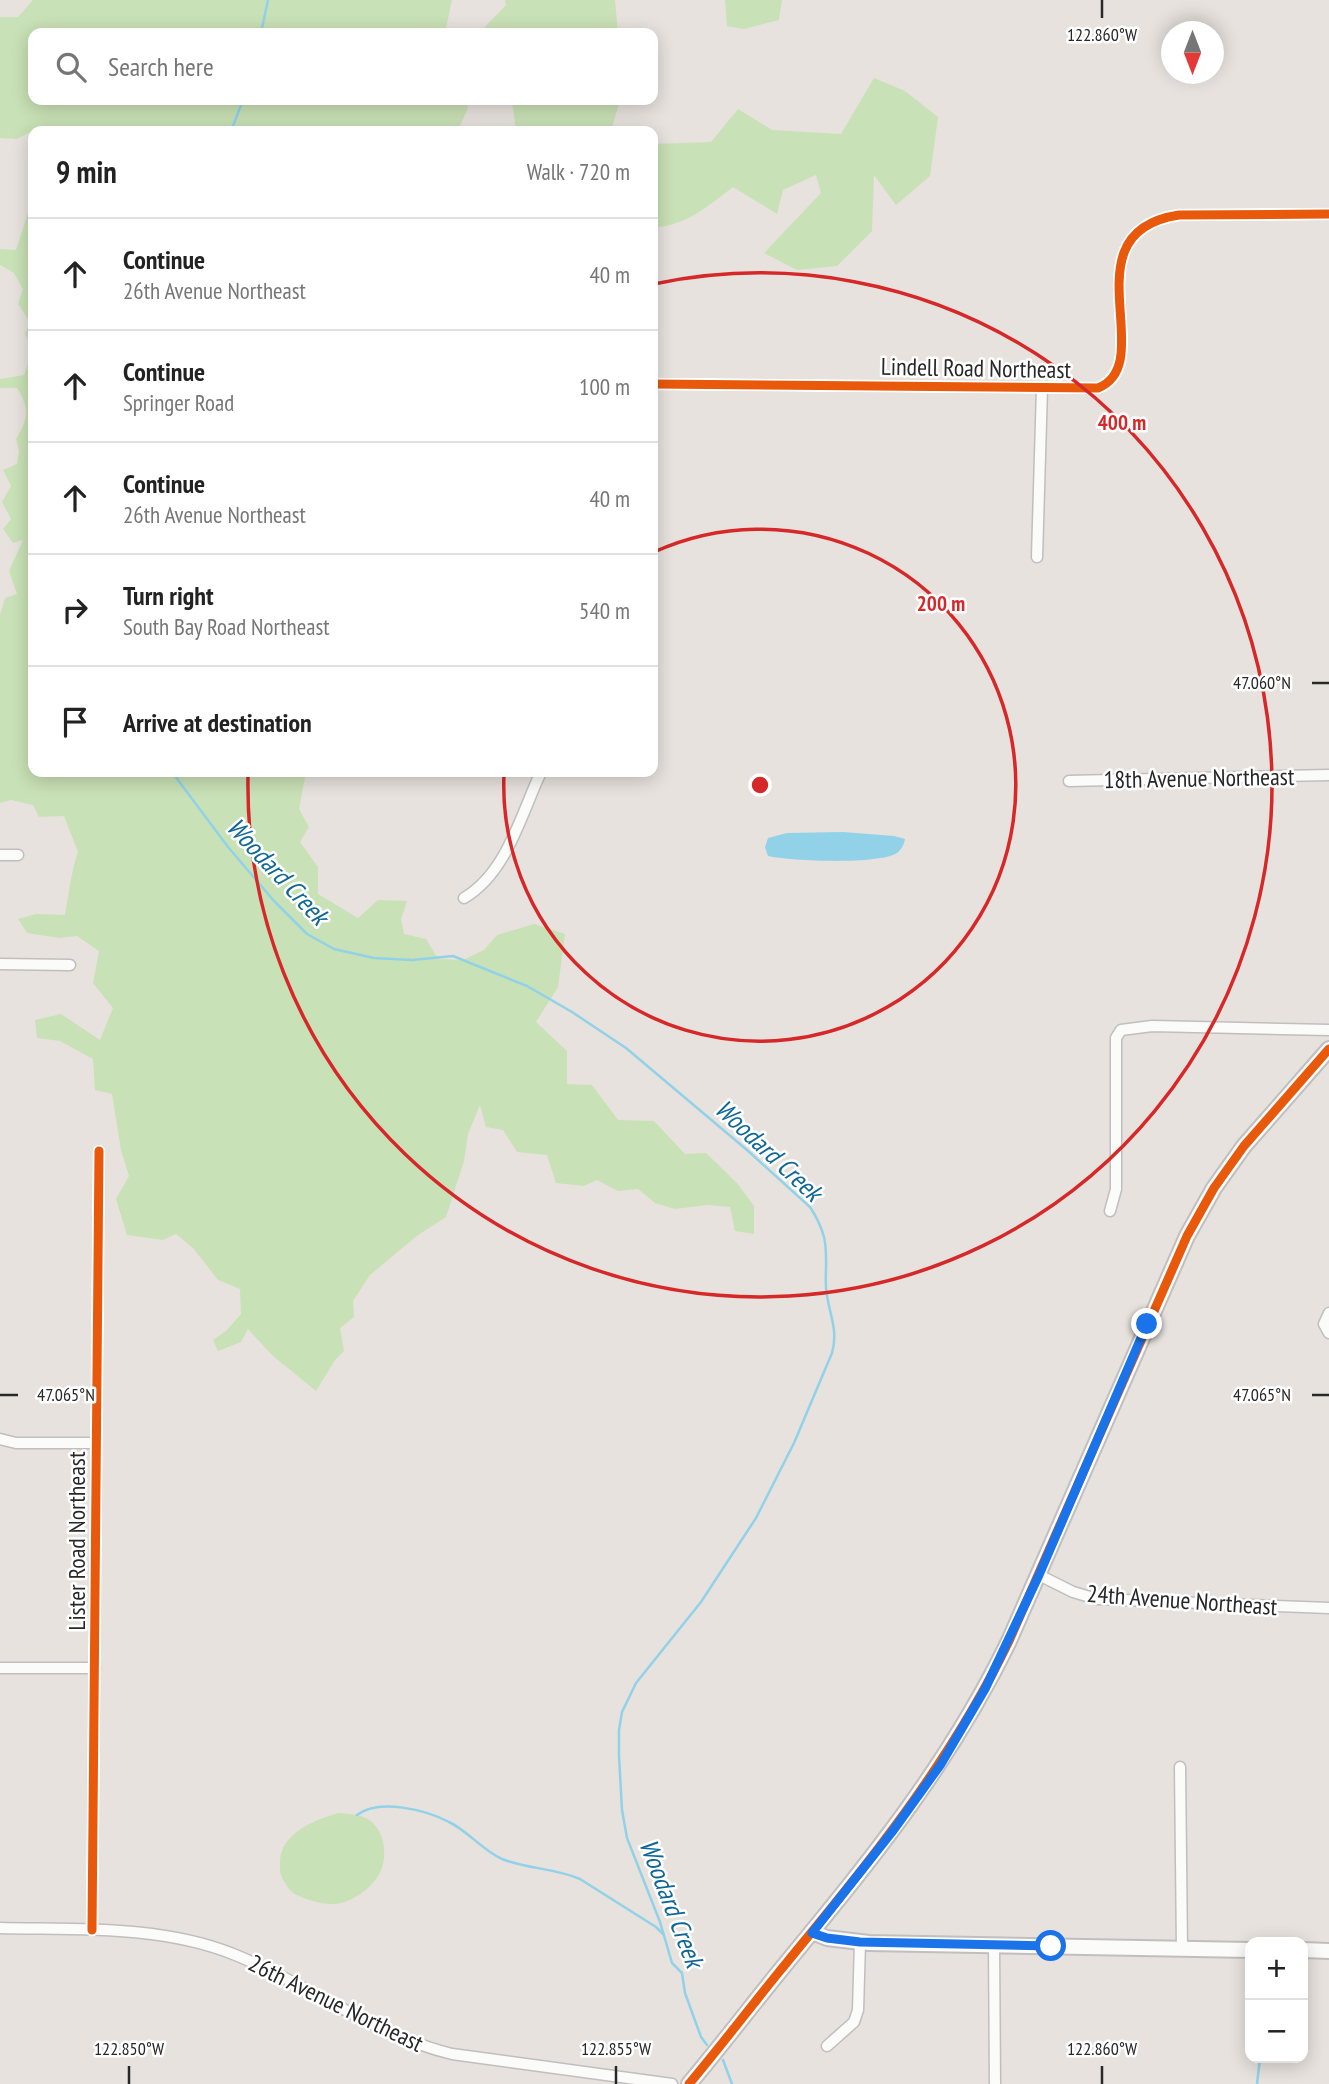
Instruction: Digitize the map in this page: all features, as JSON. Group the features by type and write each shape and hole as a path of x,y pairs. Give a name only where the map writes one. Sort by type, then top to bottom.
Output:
{"street":[{"name":"Lindell Road Northeast","path":"658,384 1098,388 1111,382 1118,373 1121,359 1121,264 1128,244 1145,225 1161,218 1179,215 1329,215"},
{"path":"1037,557 1042,388"},
{"name":"18th Avenue Northeast","path":"1069,781 1329,775"},
{"path":"464,898 482,883 503,855 539,777"},
{"path":"0,855 18,855"},
{"path":"0,964 70,965"},
{"path":"1110,1211 1116,1189 1116,1038 1121,1030 1152,1026 1329,1030"},
{"path":"689,2084 892,1832 941,1764 985,1689 1039,1575 1141,1337 1200,1211 1244,1146 1329,1049"},
{"name":"Lister Road Northeast","path":"93,1930 99,1150"},
{"path":"1329,1313 1324,1324 1329,1333"},
{"path":"0,1439 16,1443 95,1443"},
{"name":"24th Avenue Northeast","path":"1039,1575 1073,1592 1097,1598 1329,1608"},
{"path":"0,1668 95,1668"},
{"path":"1180,1768 1182,1950"},
{"name":"26th Avenue Northeast","path":"0,1928 93,1930 169,1937 220,1949 278,1974 379,2029 438,2051 673,2084"},
{"path":"812,1933 827,1938 860,1942 1245,1950"},
{"path":"827,2046 854,2022 858,2010 860,1942"},
{"path":"994,1945 995,2084"},
{"path":"1308,1951 1329,1951"}],"green space":[{"path":"33,0 452,0 446,28 28,28 28,105 467,105 468,108 460,126 28,126 28,133 17,139 0,138 0,17 18,17"},
{"path":"505,0 615,0 618,28 484,28 506,5"},
{"path":"725,0 782,0 779,20 744,29 727,26"},
{"path":"874,78 905,91 938,117 930,176 896,205 874,175 872,231 837,266 797,270 764,253 821,193 816,175 783,190 777,214 733,187 687,219 658,227 658,144 711,142 738,109 772,130 841,134"},
{"path":"513,105 619,105 612,126 515,126"},
{"path":"28,213 28,319 18,304 23,289 14,273 0,265 0,249 16,250"},
{"path":"28,364 28,777 305,777 299,809 309,827 300,842 318,867 318,894 358,918 378,900 407,901 401,919 404,934 426,939 438,959 463,960 484,950 497,935 534,924 565,934 558,987 536,1022 567,1051 567,1084 592,1085 618,1120 654,1121 685,1154 706,1153 737,1183 754,1206 754,1234 735,1231 730,1207 707,1205 675,1209 655,1203 638,1189 618,1191 597,1180 584,1186 556,1183 547,1155 517,1152 503,1130 486,1127 480,1105 468,1134 464,1161 446,1217 418,1235 370,1275 353,1301 354,1317 340,1328 344,1351 335,1360 316,1391 273,1356 248,1329 241,1342 218,1351 213,1340 227,1330 241,1314 240,1289 218,1280 193,1248 176,1234 163,1240 127,1235 116,1199 129,1176 121,1150 112,1094 95,1090 93,1059 60,1041 37,1038 35,1020 61,1014 100,1040 113,1008 93,983 99,951 77,936 59,938 27,933 18,919 36,914 65,915 78,852 64,816 39,817 33,805 11,800 0,803 0,615 5,598 17,594 9,571 23,540 13,543 3,529 11,519 2,502 11,486 3,470 17,464 19,451 16,439 25,419 26,408 17,388 0,388 0,379 24,375"},
{"path":"339,1813 366,1818 378,1829 384,1846 380,1872 365,1891 341,1903 330,1904 296,1895 288,1888 280,1871 282,1851 286,1843 310,1823"}],"water":[{"path":"843,832 905,839 897,853 887,857 854,861 779,858 768,856 765,847 768,838 787,833"}],"waterway":[{"name":"Woodard Creek","path":"262,28 268,0"},
{"name":"Woodard Creek","path":"233,126 241,105"},
{"name":"Woodard Creek","path":"176,777 228,847 274,901 307,934 334,949 374,958 412,960 453,956 527,986 626,1048 810,1207 820,1225 825,1243 827,1297 834,1328 832,1353 794,1443 756,1518 701,1602 636,1683 622,1712 619,1730 622,1810 627,1838 660,1922 672,1963 682,1973 685,1993 701,2037 707,2045"},
{"path":"357,1815 377,1807 390,1807 416,1810 439,1818 456,1826 502,1859 580,1879 663,1934"},
{"name":"Woodard Creek","path":"723,2060 732,2084"},
{"path":"1257,2084 1259,2063"}],"cycle path":[{"path":"658,384 1098,388 1115,374 1121,353 1120,271 1127,246 1145,226 1179,215 1329,214"},
{"path":"689,2084 904,1814 960,1731 1009,1641 1187,1236 1214,1188 1244,1146 1329,1049"},
{"path":"92,1930 99,1151"}],"route":[{"path":"1051,1946 860,1942 827,1938 812,1933 892,1832 941,1764 985,1689 1039,1575 1147,1324"}]}
